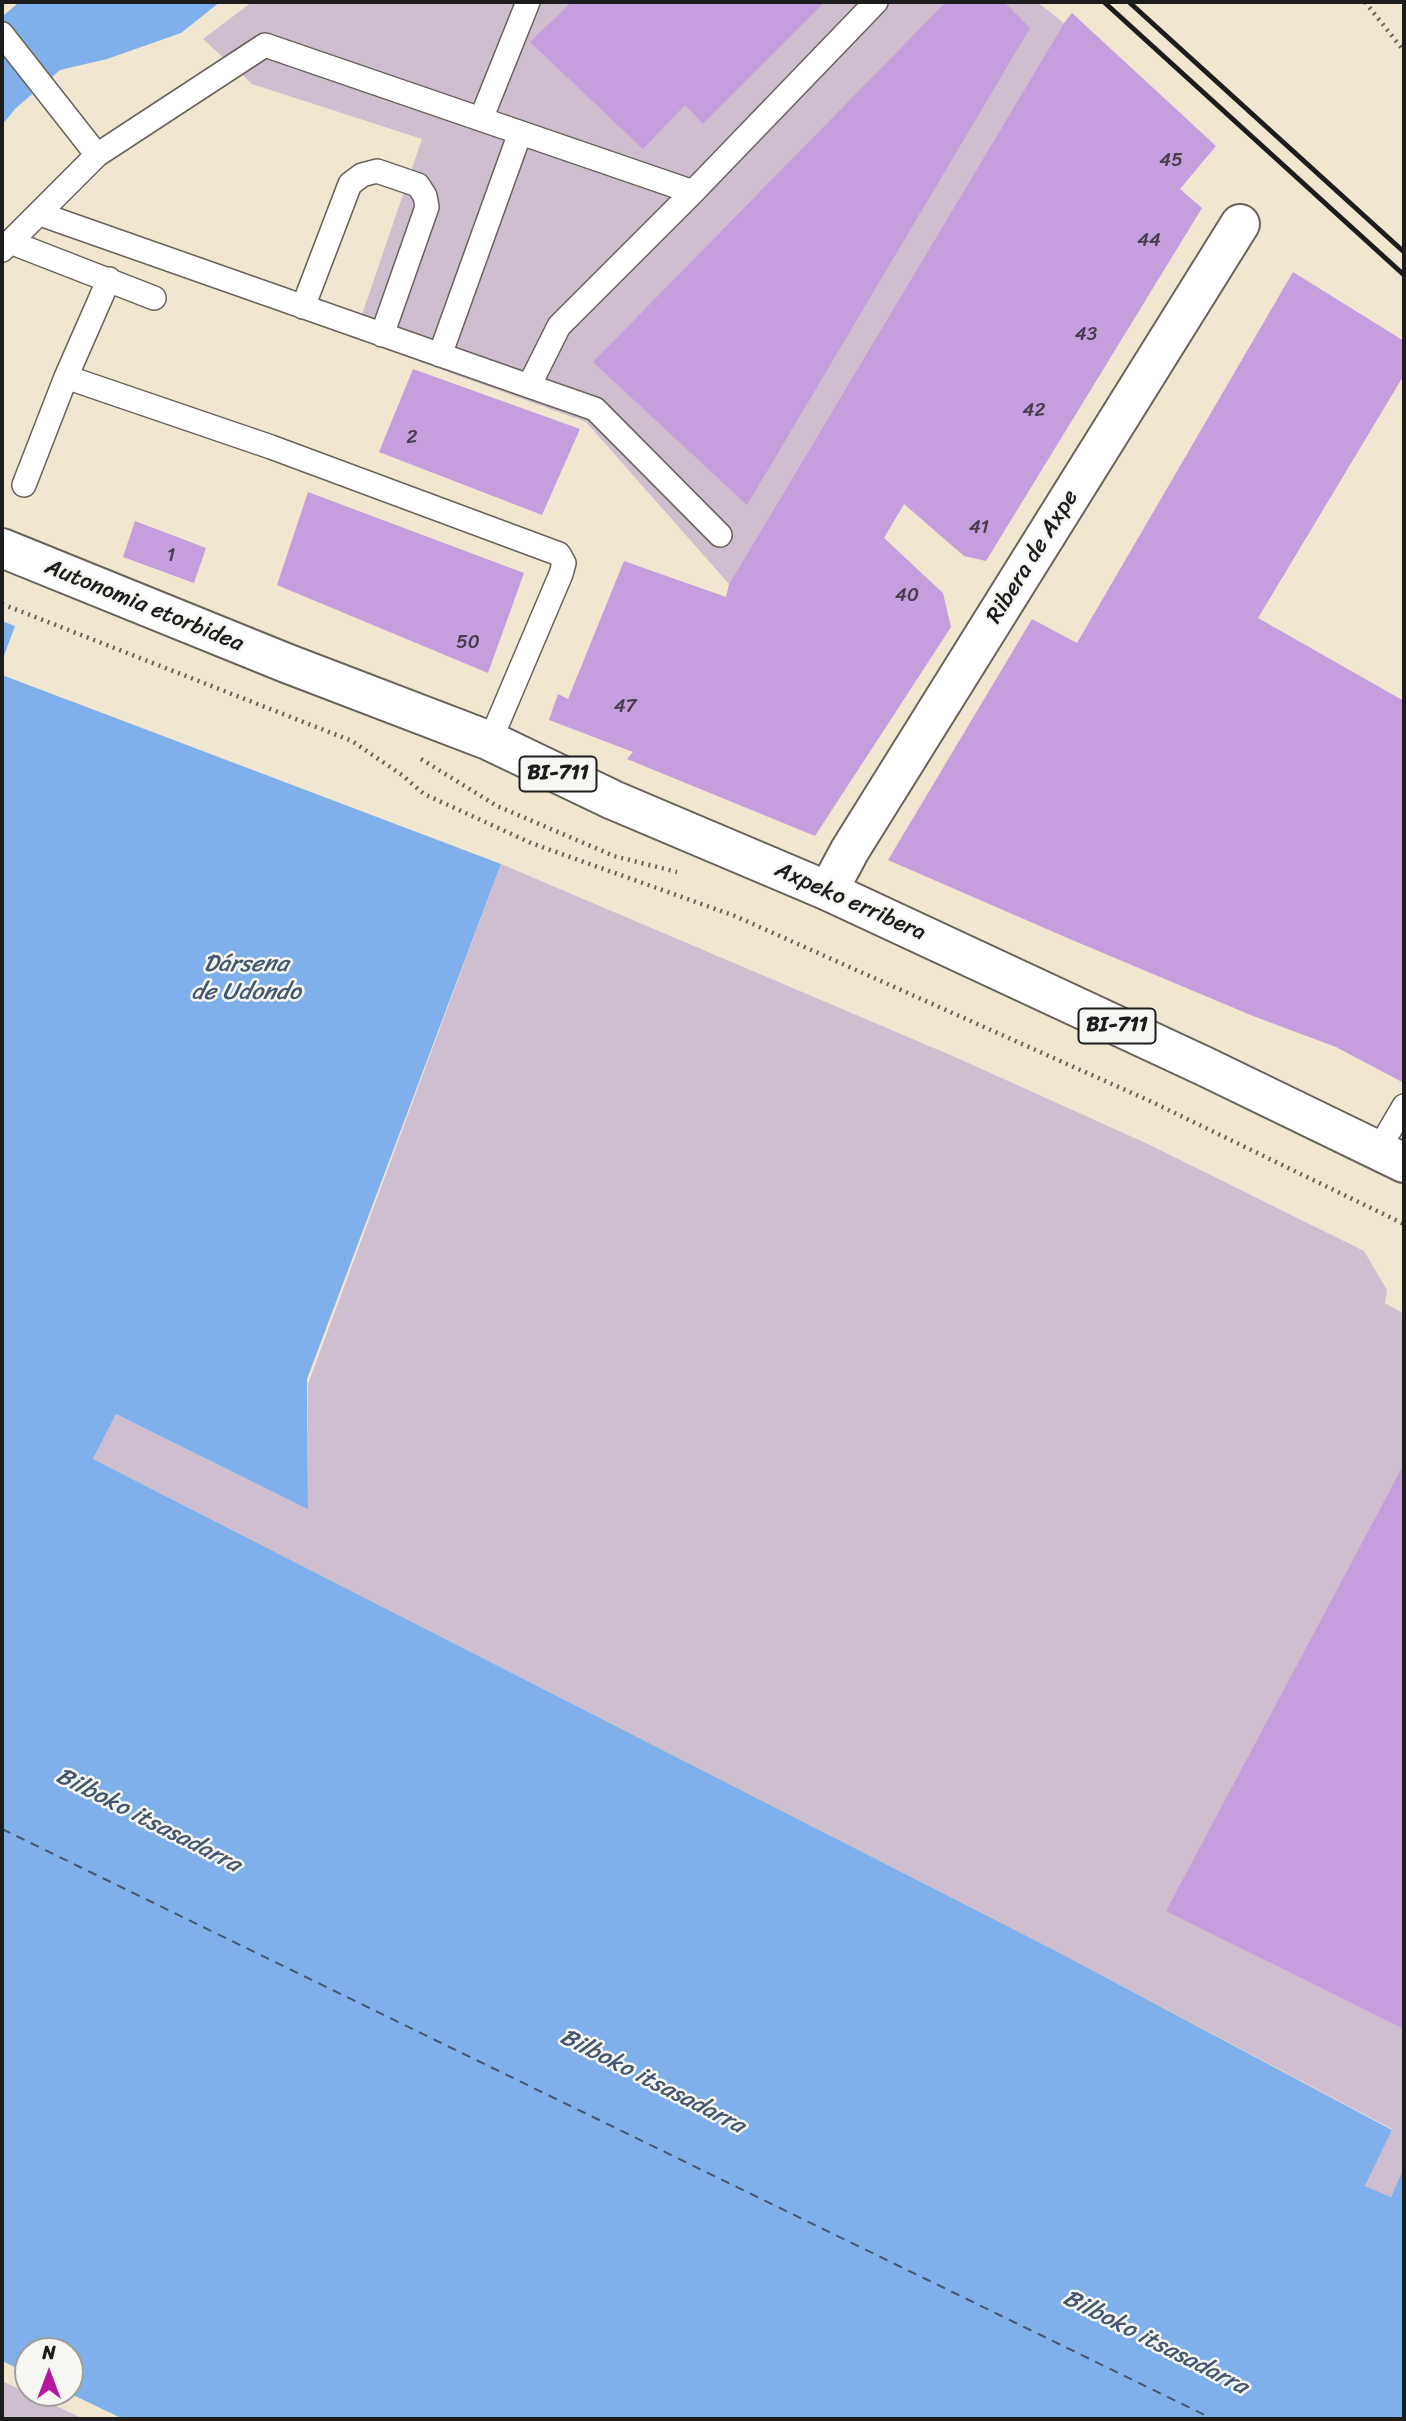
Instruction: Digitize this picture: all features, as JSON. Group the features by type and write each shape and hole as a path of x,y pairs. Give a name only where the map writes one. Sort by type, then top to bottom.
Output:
{"main road":[{"name":"Ribera de Axpe","path":"828,891 850,850 1240,224"},
{"name":"Autonomia etorbidea","path":"2,548 286,663"},
{"name":"Axpeko erribera","path":"286,663 490,741 613,800 828,891 1391,1156"}],"lane":[{"path":"481,119 528,2"},
{"path":"530,386 559,326 876,2"},
{"path":"2,34 97,155"},
{"path":"155,298 109,279 6,246 97,155 265,45 693,192"},
{"path":"440,355 520,133"},
{"path":"303,307 350,184 362,175 377,172 418,185 425,196 427,207 382,335"},
{"path":"40,214 595,409 719,534"},
{"path":"24,485 66,377 109,279"},
{"path":"66,377 271,447 559,554 564,563 561,574 490,741"},
{"path":"1391,1156 1404,1106"}],"path":[{"path":"1365,2 1404,51"},
{"path":"2,604 352,741 424,794 531,843 735,916 1150,1101 1404,1224"},
{"path":"420,758 498,806 614,856 685,874"}],"shaded area":[{"path":"252,2 1037,2 1064,23 729,584 586,422 354,338 422,139 252,84 203,39"},
{"path":"501,864 955,1057 1150,1145 1364,1251 1387,1290 1385,1303 1404,1314 1404,2167 1391,2197 1365,2186 1392,2129 1058,1952 93,1459 116,1414 308,1508 308,1384"},
{"path":"2,2381 14,2387 14,2407 58,2407 84,2419 2,2419"}],"water":[{"path":"19,2 220,2 181,33 107,59 60,70 15,109 2,125 2,17"},
{"path":"2,621 15,626 2,661"},
{"path":"2,675 501,864 307,1379 308,1509 116,1414 93,1459 1058,1952 1392,2130 1365,2186 1391,2197 1404,2167 1404,2419 123,2419 84,2400 84,2337 14,2337 14,2367 2,2361"}],"building":[{"path":"572,2 825,2 703,124 685,105 643,149 530,42"},
{"path":"946,2 1004,2 1030,28 747,505 593,362"},
{"path":"1072,13 1216,146 1180,189 1202,208 986,561 964,556 904,504 884,538 943,593 951,627 815,836 627,759 633,752 549,720 558,694 568,699 624,561 726,597 729,584"},
{"path":"1293,272 1404,341 1404,375 1258,618 1404,701 1404,1083 1336,1047 1253,1016 888,860 1032,619 1077,643"},
{"path":"413,369 580,429 542,515 379,452"},
{"path":"308,492 524,573 488,673 277,585"},
{"path":"135,521 206,548 194,583 123,557"},
{"path":"1404,1464 1404,2029 1166,1911"}],"ferry route":[{"path":"2,1829 1213,2419"}],"railway":[{"path":"1104,2 1404,275"},
{"path":"1129,2 1404,252"}],"water label":[{"name":"Dársena de Udondo","path":"246,979"},
{"name":"Bilboko itsasadarra","path":"148,1821"},
{"name":"Bilboko itsasadarra","path":"652,2082"},
{"name":"Bilboko itsasadarra","path":"1155,2343"}]}
